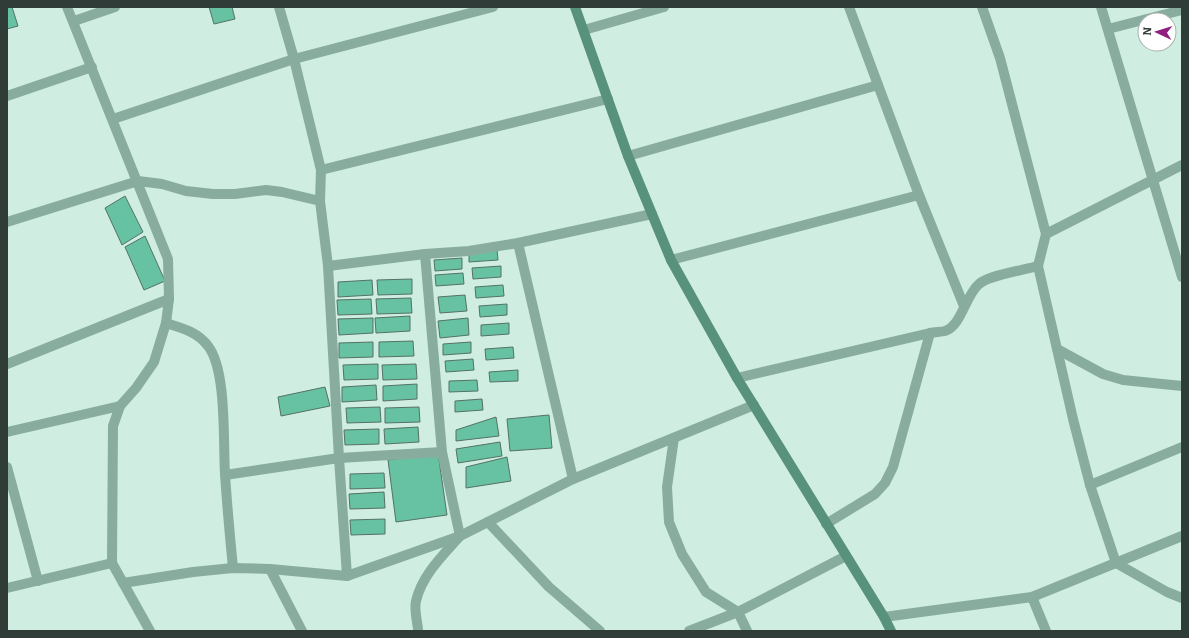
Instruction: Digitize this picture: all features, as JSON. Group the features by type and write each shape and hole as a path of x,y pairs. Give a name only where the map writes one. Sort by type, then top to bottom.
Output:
{"street":[{"path":"67,7 74,21 168,259 169,299 166,323 154,362 136,388 120,406 113,426 112,563 150,631"},
{"path":"74,21 115,7"},
{"path":"279,7 294,59 321,170 320,201 328,266 338,458 347,576"},
{"path":"113,119 294,59 493,7"},
{"path":"575,7 628,156 672,260 737,378 884,617 891,631"},
{"path":"584,30 664,7"},
{"path":"849,7 919,195 964,306"},
{"path":"982,7 1000,58 1046,234 1038,266 1090,485 1116,563 1167,592 1182,598"},
{"path":"1101,7 1182,277"},
{"path":"1108,29 1182,10"},
{"path":"7,96 92,67"},
{"path":"628,156 878,85"},
{"path":"321,170 608,99"},
{"path":"1046,234 1182,165"},
{"path":"7,222 138,181 162,184 186,191 213,194 235,194 266,190 282,192 320,201"},
{"path":"672,260 919,195"},
{"path":"328,266 425,254 468,251 518,243 652,214"},
{"path":"518,243 573,479"},
{"path":"425,254 442,452 460,536"},
{"path":"737,378 930,332 945,331 955,325 974,288 981,283 1000,276 1038,266"},
{"path":"7,364 169,299"},
{"path":"166,323 194,332 208,346 218,367 221,387 225,475 233,568"},
{"path":"826,524 875,494 885,483 893,467 930,332"},
{"path":"1057,349 1102,374 1124,380 1182,386"},
{"path":"123,583 193,572 233,568 270,569 347,576 460,536 573,479 754,405"},
{"path":"7,432 120,406"},
{"path":"674,438 667,486 669,522 682,554 706,592 738,612 747,631"},
{"path":"1090,485 1182,447"},
{"path":"225,475 338,458 442,452"},
{"path":"7,467 38,581"},
{"path":"488,522 549,587 600,631"},
{"path":"417,630 416,602 423,582 437,561 460,536"},
{"path":"884,617 1032,596 1182,536"},
{"path":"689,631 738,612 846,556"},
{"path":"7,588 112,563"},
{"path":"270,569 302,631"},
{"path":"1032,596 1046,631"}],"building":[{"path":"7,7 12,7 18,26 7,29"},
{"path":"209,7 232,7 235,19 214,24"},
{"path":"125,196 143,232 122,245 105,208"},
{"path":"145,236 165,281 144,290 125,247"},
{"path":"497,249 498,260 469,262 469,251"},
{"path":"462,258 462,269 435,271 434,260"},
{"path":"501,266 501,277 473,279 472,268"},
{"path":"463,273 464,284 436,286 435,275"},
{"path":"412,279 412,294 378,295 377,280"},
{"path":"372,280 373,295 338,297 338,282"},
{"path":"503,285 504,296 476,298 475,287"},
{"path":"465,295 467,311 440,313 438,297"},
{"path":"411,298 412,313 377,314 376,299"},
{"path":"371,299 372,314 338,315 337,300"},
{"path":"507,304 507,315 480,317 479,306"},
{"path":"410,316 410,331 376,333 375,318"},
{"path":"373,318 373,333 339,335 338,319"},
{"path":"468,318 469,335 440,338 438,321"},
{"path":"509,323 509,334 481,336 481,325"},
{"path":"413,341 414,356 379,357 379,342"},
{"path":"373,342 373,357 339,358 339,343"},
{"path":"471,342 471,353 443,355 443,344"},
{"path":"513,347 514,358 486,360 485,349"},
{"path":"473,359 474,370 446,372 445,361"},
{"path":"378,364 378,379 344,380 343,365"},
{"path":"416,364 417,379 383,380 382,365"},
{"path":"518,370 518,381 490,382 489,372"},
{"path":"477,380 478,391 449,392 449,381"},
{"path":"417,384 417,399 383,401 383,386"},
{"path":"376,385 377,400 342,402 342,387"},
{"path":"325,387 330,406 281,416 278,397"},
{"path":"482,399 483,410 455,412 455,401"},
{"path":"380,407 381,422 347,423 346,408"},
{"path":"419,407 420,422 385,423 385,408"},
{"path":"549,415 552,448 510,451 507,419"},
{"path":"496,417 499,436 456,441 456,430"},
{"path":"418,427 419,442 385,444 384,429"},
{"path":"379,429 379,444 345,445 344,430"},
{"path":"500,442 502,456 458,463 456,449"},
{"path":"438,453 447,515 396,522 388,460"},
{"path":"507,457 511,481 466,488 466,467"},
{"path":"384,473 385,488 350,489 350,474"},
{"path":"384,492 385,508 350,509 349,494"},
{"path":"385,519 385,534 351,535 350,520"}]}
